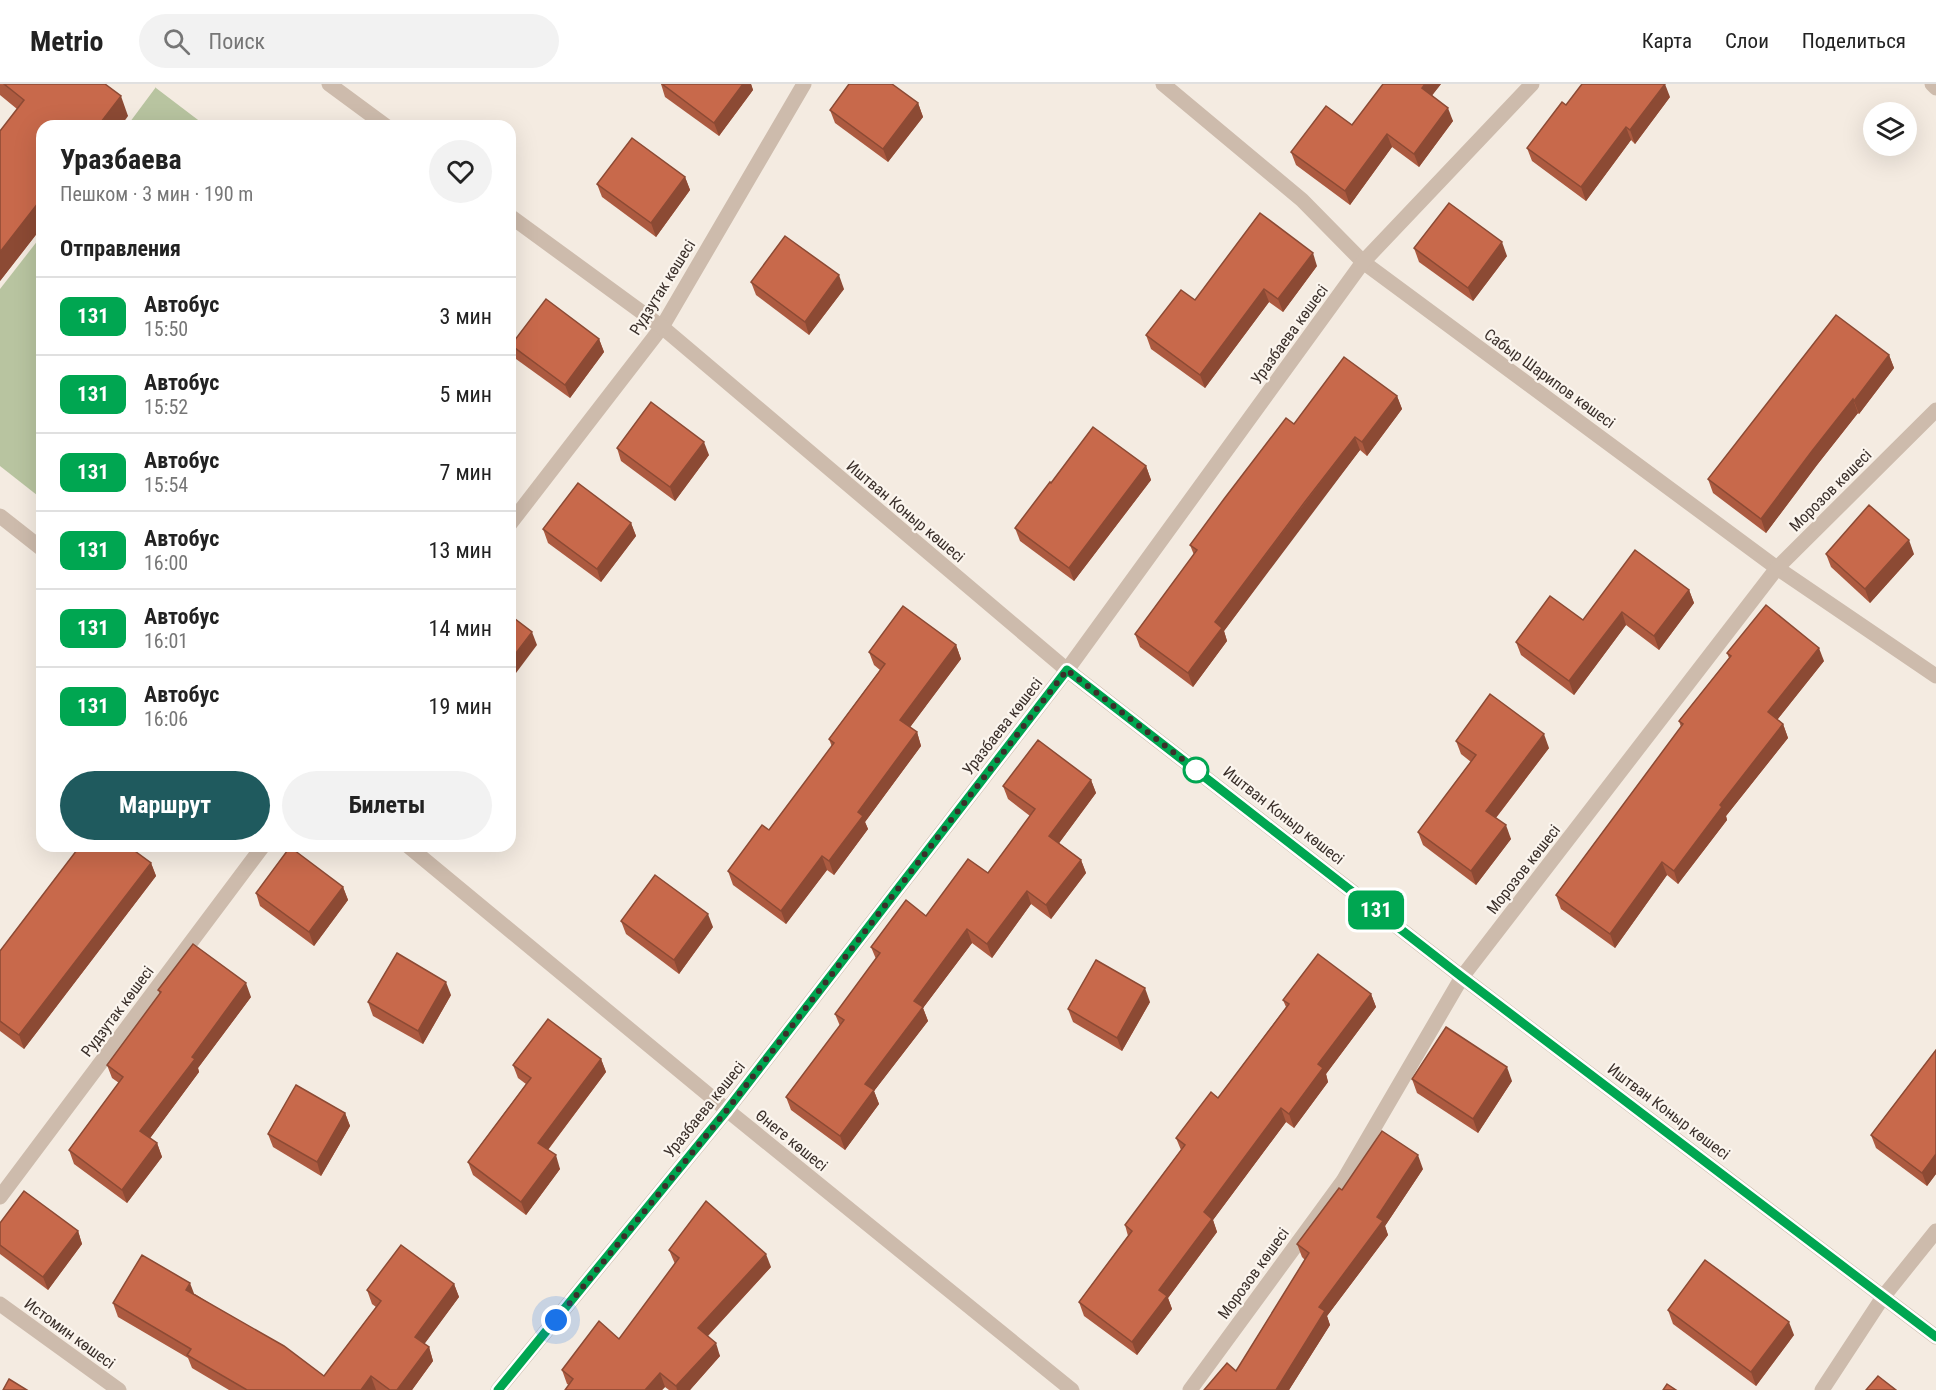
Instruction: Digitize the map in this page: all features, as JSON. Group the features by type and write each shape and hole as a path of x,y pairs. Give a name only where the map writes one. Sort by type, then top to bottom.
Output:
{"street":[{"path":"329,84 378,120"},
{"name":"Рудзутак көшесі","path":"516,516 662,327 804,84"},
{"name":"Сабыр Шарипов көшесі","path":"1163,84 1302,200 1364,262 1778,568 1936,676"},
{"name":"Уразбаева көшесі","path":"498,1390 727,1110 1067,670 1364,262 1532,84"},
{"path":"1932,84 1936,88"},
{"name":"Иштван Коныр көшесі","path":"516,220 662,327 1067,670 1462,977 1936,1337"},
{"name":"Морозов көшесі","path":"1190,1390 1342,1181 1462,977 1778,568 1936,410"},
{"path":"0,516 36,544"},
{"name":"Рудзутак көшесі","path":"0,1197 259,852"},
{"name":"Өнеге көшесі","path":"415,852 727,1110 1072,1390"},
{"path":"1822,1390 1883,1297 1936,1231"},
{"name":"Истомин көшесі","path":"0,1304 119,1390"}],"green space":[{"path":"156,87 198,120 131,120"},
{"path":"36,243 36,494 0,466 0,289"}],"building":[{"path":"4,84 105,84 121,96 103,120 36,120 36,206 0,252 0,131 24,100"},
{"path":"662,84 743,84 714,123"},
{"path":"849,84 892,84 918,103 883,149 830,110"},
{"path":"1383,84 1425,84 1422,88 1448,108 1414,154 1387,134 1345,191 1291,152 1326,106 1352,125"},
{"path":"1582,84 1665,84 1630,130 1626,127 1581,187 1527,148 1562,102 1566,105"},
{"path":"632,138 685,177 651,223 597,184"},
{"path":"1449,203 1502,242 1468,288 1414,248"},
{"path":"1260,213 1313,253 1278,299 1264,289 1200,375 1146,335 1181,290 1195,300"},
{"path":"785,236 839,275 805,322 751,282"},
{"path":"546,299 599,339 565,385 516,349 516,338"},
{"path":"1836,315 1889,355 1761,519 1708,479"},
{"path":"1344,357 1397,396 1362,442 1355,437 1304,503 1215,622 1222,628 1188,673 1135,634 1197,550 1190,545 1224,499 1286,418 1294,424"},
{"path":"651,402 704,442 670,487 617,448"},
{"path":"1093,427 1146,466 1069,568 1015,528"},
{"path":"578,483 631,523 597,569 543,529"},
{"path":"1869,505 1909,540 1865,589 1826,554"},
{"path":"1635,550 1689,590 1654,636 1622,612 1569,681 1516,642 1550,596 1583,620"},
{"path":"1766,605 1819,648 1768,712 1783,724 1720,805 1722,807 1674,871 1662,862 1610,934 1556,895 1683,724 1679,721 1731,656 1727,653"},
{"path":"903,606 956,645 900,720 917,732 858,812 863,816 829,861 822,856 781,911 728,871 762,825 769,830 834,743 829,739 885,664 869,652"},
{"path":"516,620 532,632 516,653"},
{"path":"1490,694 1544,734 1486,811 1506,825 1471,871 1418,832 1476,755 1456,741"},
{"path":"1038,740 1091,780 1049,836 1081,860 1046,905 1027,891 987,944 967,929 914,1001 923,1007 865,1084 874,1090 840,1136 786,1097 844,1020 835,1014 880,953 871,947 906,900 926,916 968,859 988,873 1035,809 1003,786"},
{"path":"75,852 136,852 151,863 19,1035 0,1021 0,951"},
{"path":"286,852 297,852 343,887 309,932 256,893"},
{"path":"655,875 708,914 674,960 621,921"},
{"path":"193,944 246,983 192,1057 195,1059 140,1131 157,1143 122,1190 69,1150 123,1077 107,1065 161,992 158,990"},
{"path":"397,953 446,982 418,1031 368,1002"},
{"path":"1318,954 1371,994 1318,1064 1323,1068 1289,1114 1281,1108 1204,1212 1212,1219 1159,1290 1167,1296 1132,1342 1079,1302 1132,1231 1125,1225 1185,1145 1176,1138 1211,1092 1218,1098 1289,1004 1283,1000"},
{"path":"1096,960 1145,988 1117,1038 1068,1009"},
{"path":"548,1019 601,1059 538,1143 556,1155 521,1202 468,1162 531,1078 513,1065"},
{"path":"1446,1027 1507,1067 1473,1119 1412,1079"},
{"path":"1936,1050 1936,1154 1922,1173 1871,1135"},
{"path":"296,1085 345,1113 317,1162 268,1134"},
{"path":"1382,1131 1418,1155 1377,1217 1383,1221 1319,1307 1325,1311 1276,1390 1204,1390 1227,1363 1236,1371 1309,1253 1297,1244 1339,1188 1342,1190"},
{"path":"24,1191 78,1231 43,1277 0,1245 0,1223"},
{"path":"706,1201 766,1254 698,1328 716,1343 676,1386 660,1373 645,1390 565,1390 573,1379 562,1370 599,1321 619,1339 679,1258 669,1250"},
{"path":"401,1245 454,1284 415,1337 429,1347 397,1390 390,1390 371,1376 361,1390 247,1390 187,1355 191,1349 113,1303 142,1255 190,1283 186,1290 284,1346 324,1376 381,1301 367,1290"},
{"path":"1705,1260 1789,1322 1751,1372 1668,1310"},
{"path":"1878,1376 1896,1390 1866,1390"},
{"path":"9,1379 27,1390 3,1390"},
{"path":"1667,1384 1676,1390 1663,1390"}],"bus line":[{"name":"131","path":"498,1390 727,1110 1067,670 1462,977 1936,1337"}],"route":[{"path":"556,1320 727,1110 1067,670 1199,772 1196,770"}]}
